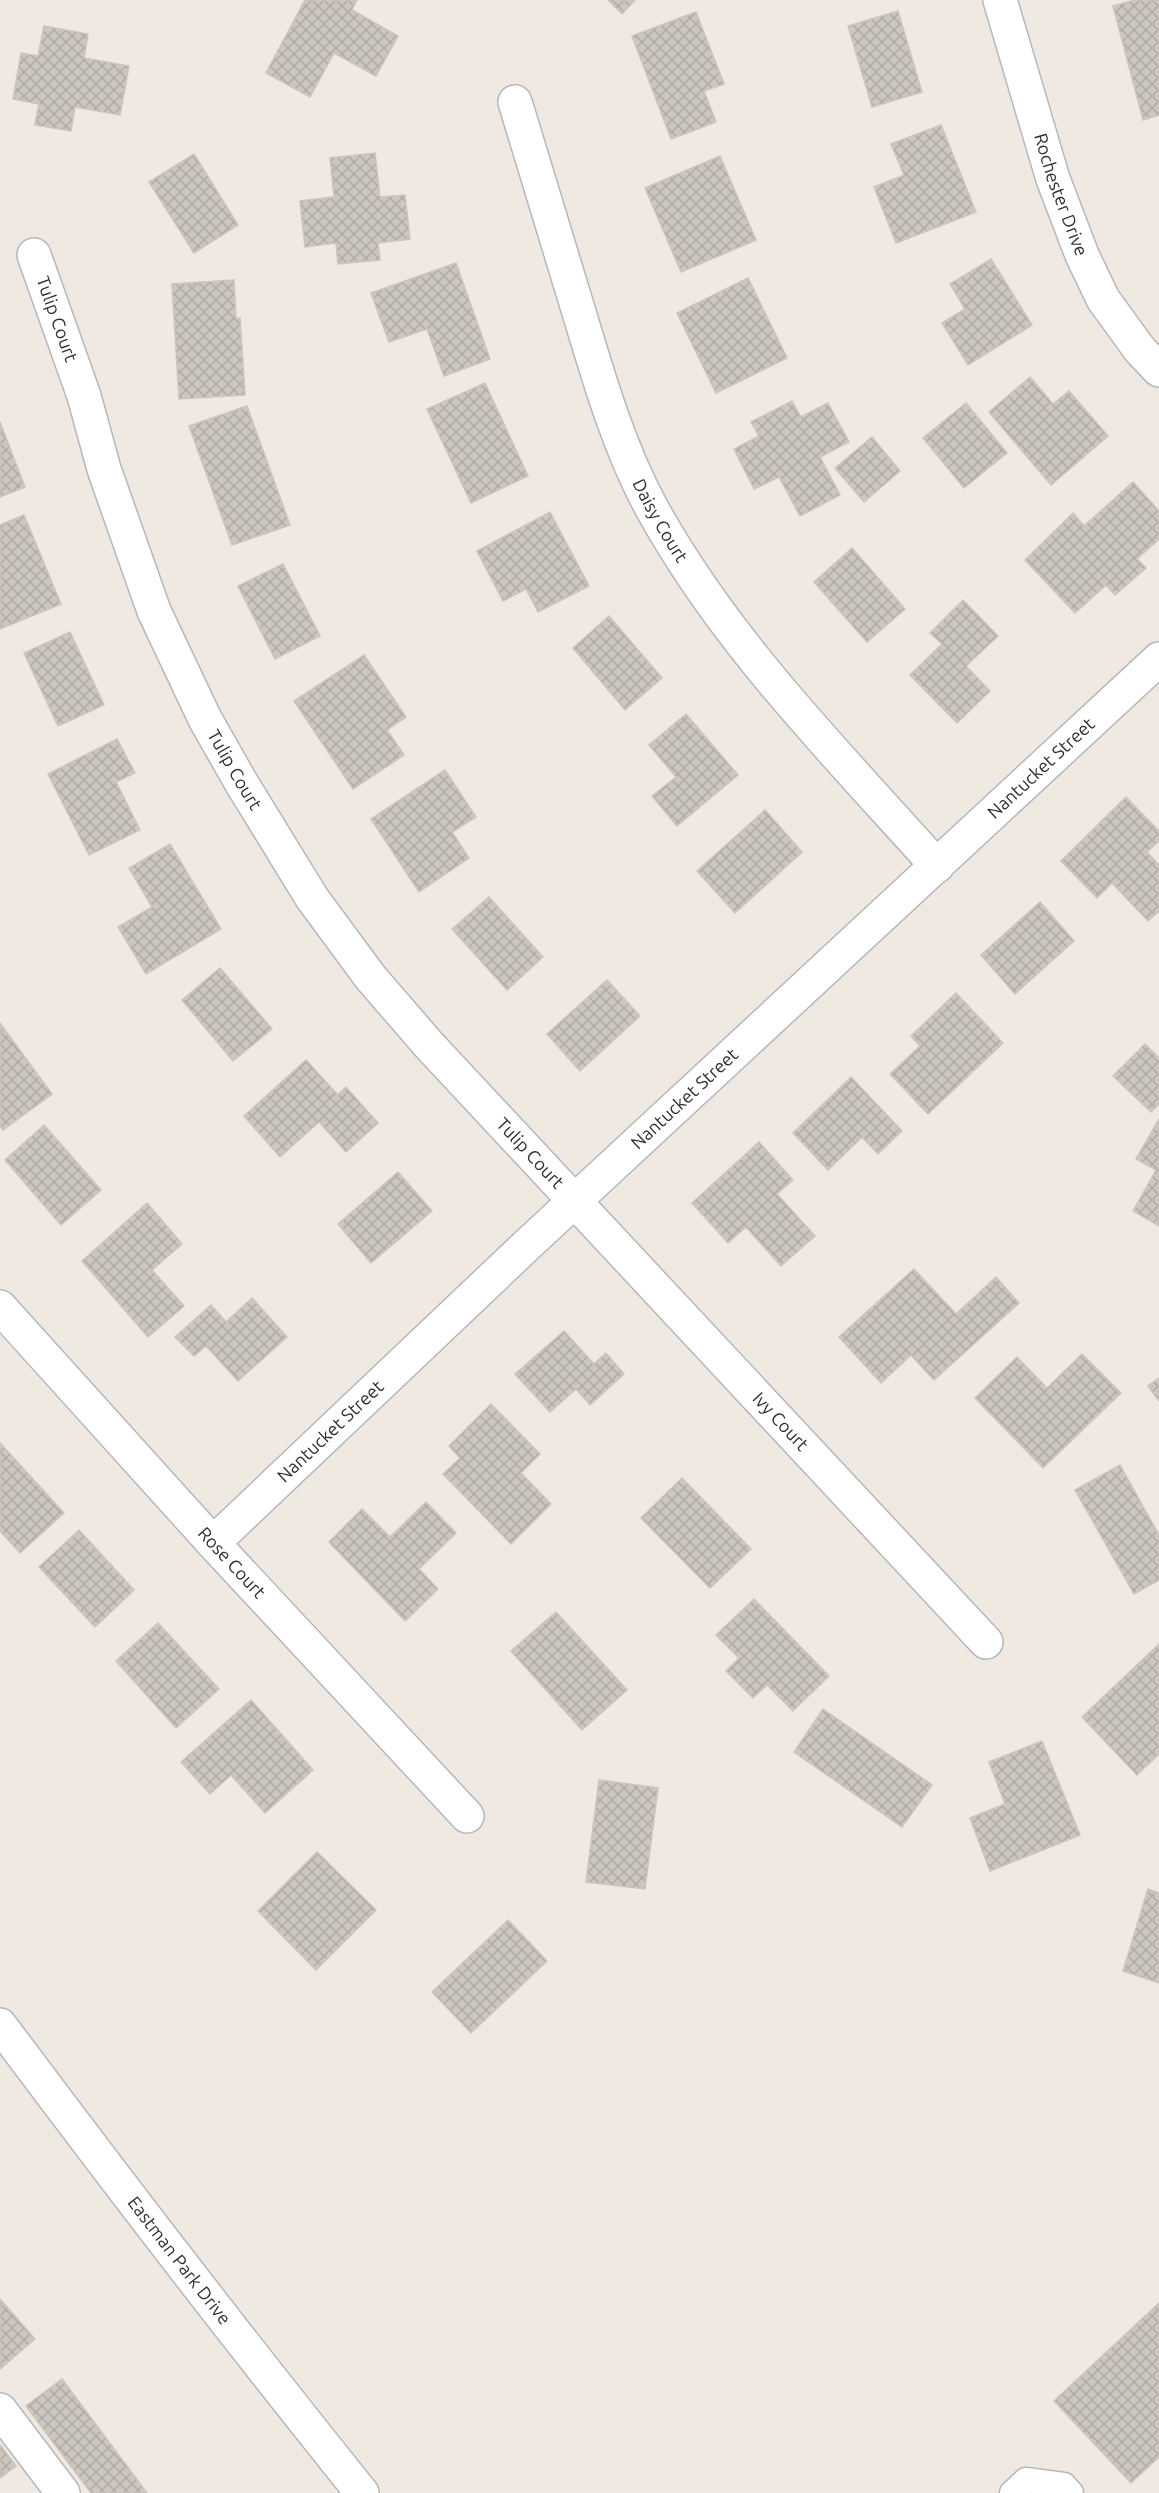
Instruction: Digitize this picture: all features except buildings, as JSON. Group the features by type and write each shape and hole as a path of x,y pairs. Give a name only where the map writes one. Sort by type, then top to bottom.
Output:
{"street":[{"name":"Rochester Drive","path":"1000,0 1053,179 1082,255 1103,299 1140,350 1159,370"},
{"name":"Daisy Court","path":"514,102 598,374 622,444 649,503 677,552 769,679 937,866"},
{"name":"Tulip Court","path":"34,255 84,396 104,469 154,611 206,719 242,784 312,898 371,978 429,1045 576,1202"},
{"name":"Nantucket Street","path":"213,1543 527,1245 1159,659"},
{"name":"Ivy Court","path":"576,1202 986,1642"},
{"name":"Rose Court","path":"0,1307 213,1543 466,1816"},
{"name":"Eastman Park Drive","path":"0,2025 197,2284 362,2493"},
{"path":"0,2410 63,2493"}],"lane":[{"path":"1012,2493 1026,2480 1064,2486 1071,2493"}]}
